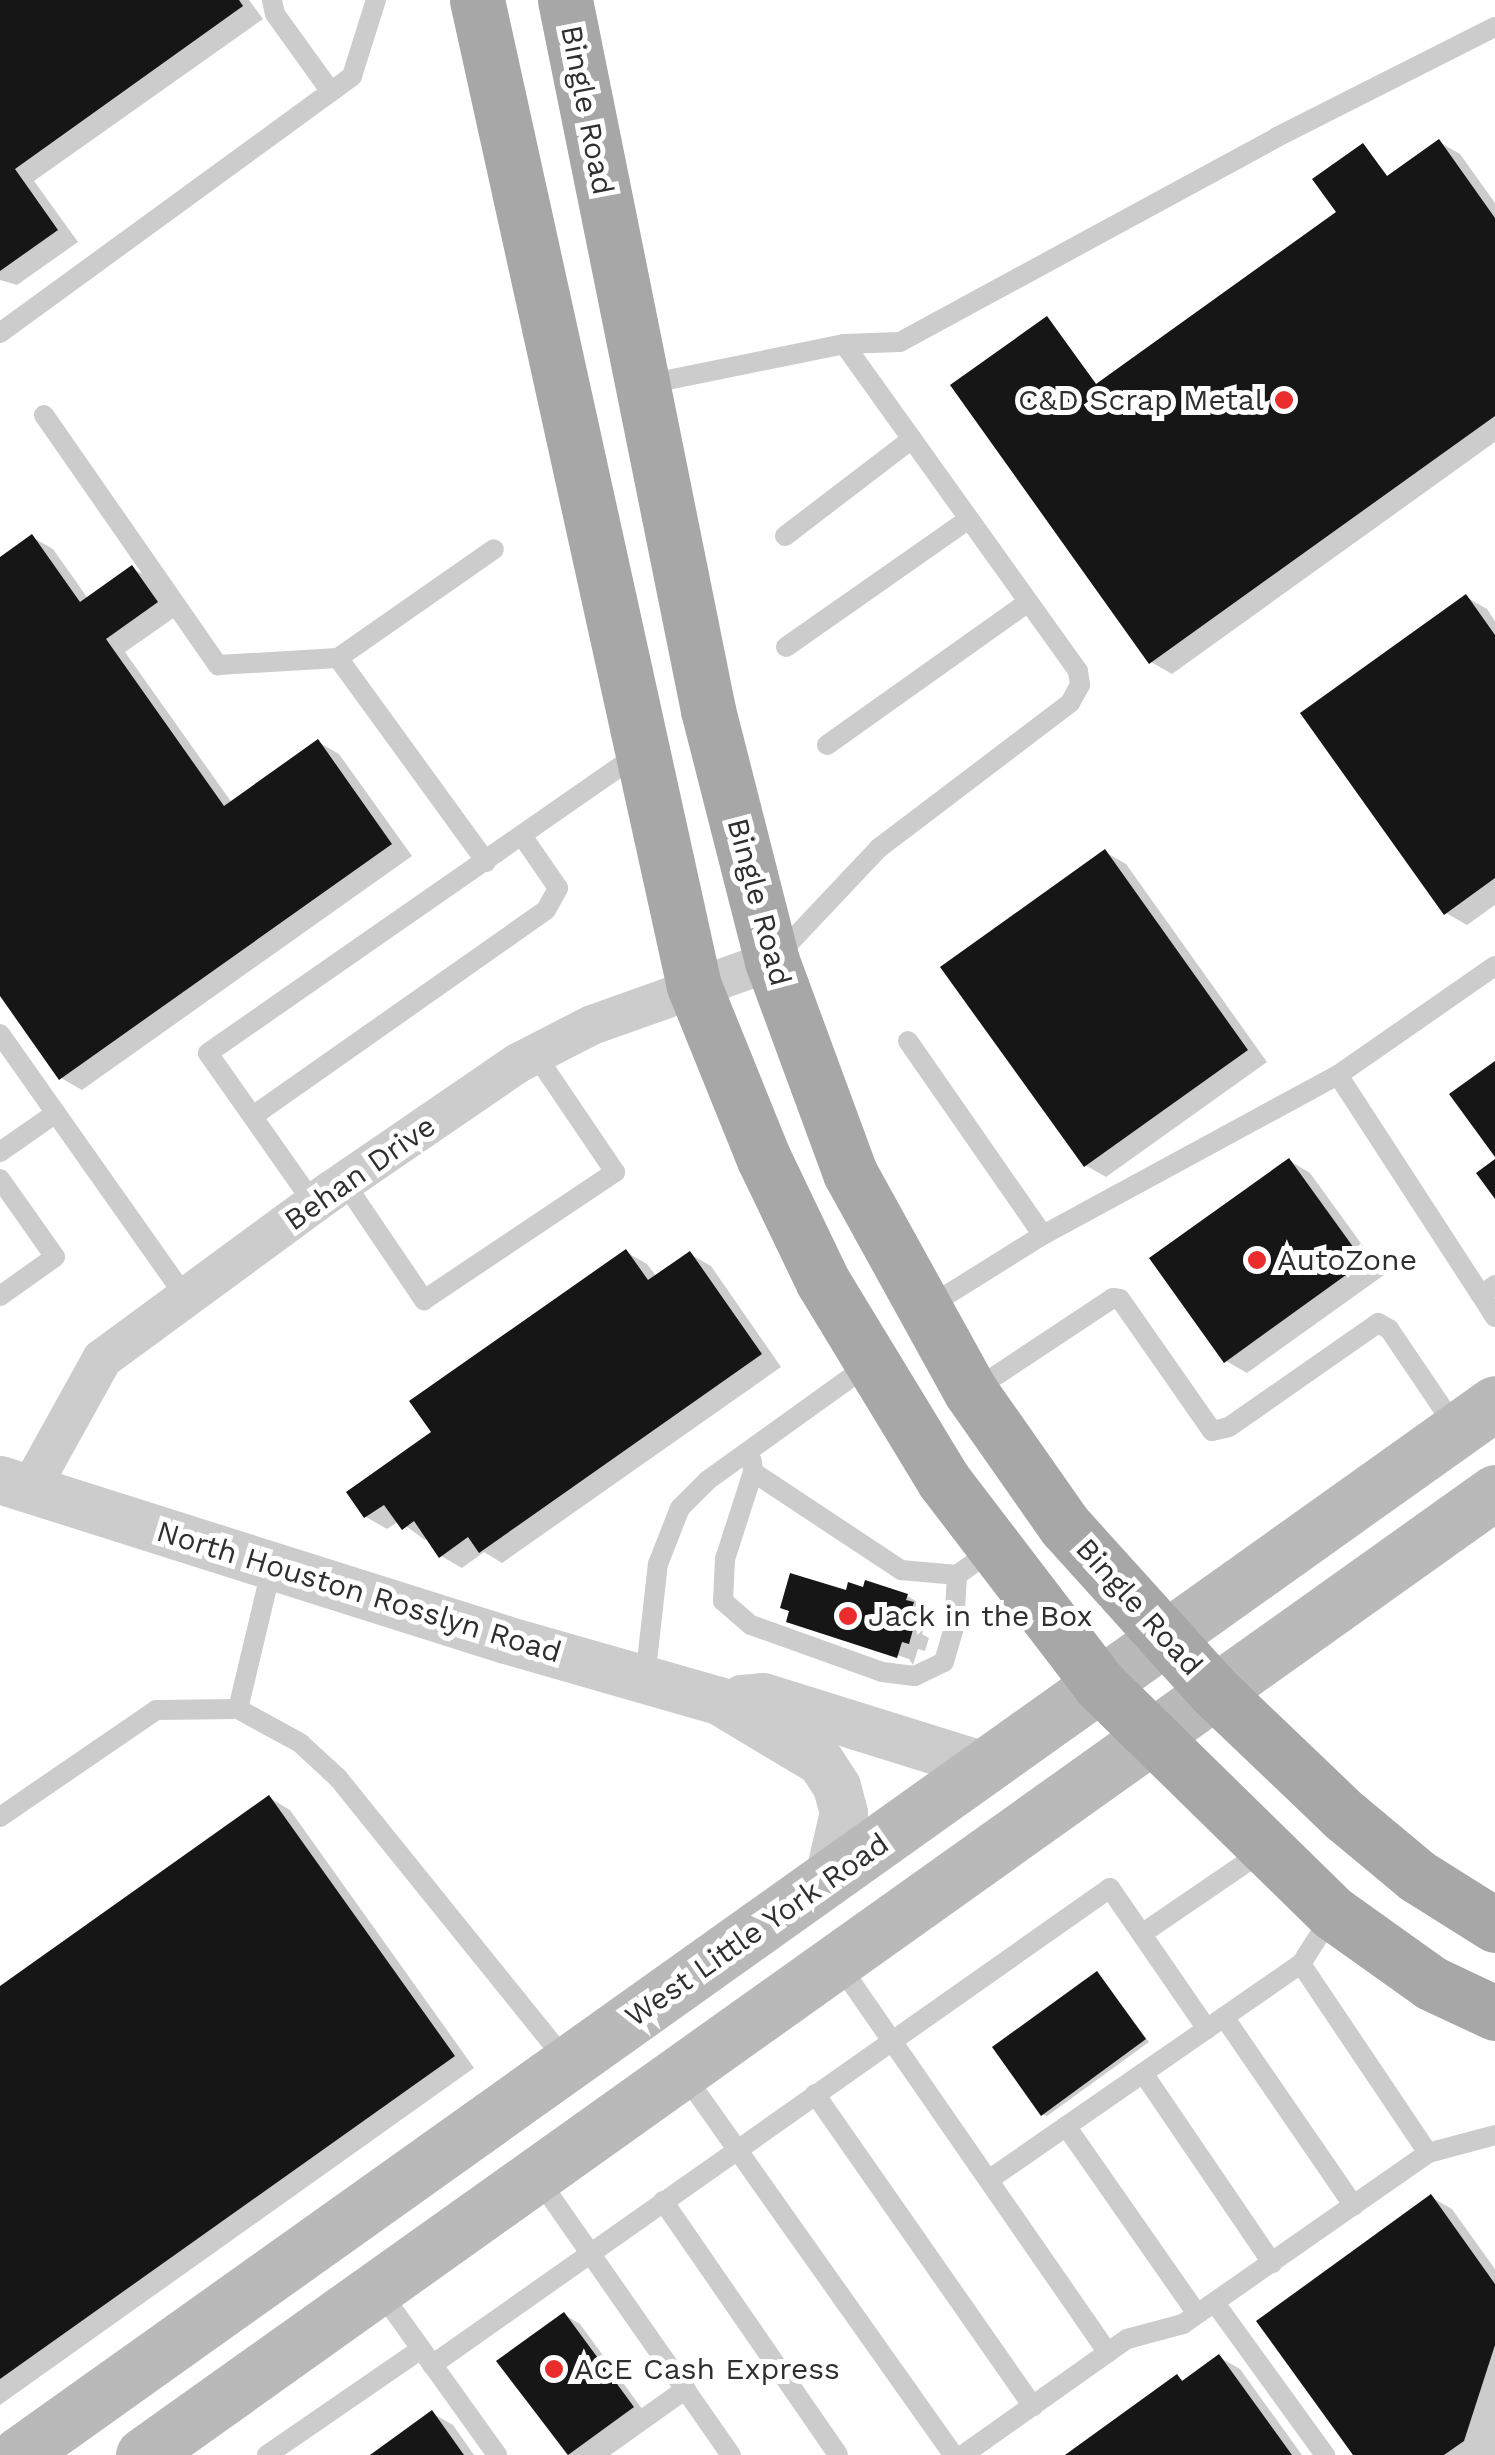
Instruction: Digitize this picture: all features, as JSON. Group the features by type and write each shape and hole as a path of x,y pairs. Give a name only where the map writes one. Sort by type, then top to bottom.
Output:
{"main road":[{"path":"476,0 694,986 764,1158 823,1282 944,1482 976,1561 1151,1739 1333,1914 1431,1982 1495,2013"},
{"name":"Bingle Road","path":"564,0 708,710 772,962 850,1173 972,1392 1065,1526 1214,1690"},
{"name":"West Little York Road","path":"18,2455 1476,1416"},
{"path":"143,2455 1495,1492"},
{"path":"1214,1690 1344,1816 1417,1876 1495,1925"},
{"path":"496,2118 536,2175"}],"street":[{"name":"Behan Drive","path":"15,1484 102,1359 329,1193 536,1054 592,1025 694,986 772,962"},
{"name":"North Houston Rosslyn Road","path":"15,1484 720,1701 821,1762 838,1786 844,1813 829,1878"},
{"name":"North Houston Rosslyn Road","path":"720,1701 763,1697 988,1767"}],"lane":[{"path":"272,0 274,14 331,92"},
{"path":"0,333 352,76 376,0"},
{"path":"642,386 844,344 900,342 1276,137 1495,27"},
{"path":"772,962 879,848 1076,694 1078,672 844,344"},
{"path":"44,415 218,665 338,658 494,549"},
{"path":"784,536 912,439"},
{"path":"786,647 969,520"},
{"path":"827,745 1028,602"},
{"path":"338,658 486,862"},
{"path":"536,1054 615,1172 424,1300 329,1193 253,1116 208,1053 642,751"},
{"path":"253,1116 546,910 558,888 522,836"},
{"path":"925,1309 1042,1235 1338,1075 1495,966"},
{"path":"0,1034 186,1298"},
{"path":"908,1041 1042,1235"},
{"path":"1338,1075 1488,1290 1495,1317"},
{"path":"0,1152 56,1114"},
{"path":"0,1179 55,1257 0,1296"},
{"path":"972,1392 1113,1298 1120,1300 1212,1431 1229,1427 1378,1323 1389,1329 1476,1416"},
{"path":"645,1680 658,1564 680,1508 708,1480 872,1362"},
{"path":"751,1449 753,1472 738,1509 725,1560 723,1601 751,1624 882,1672 915,1676 944,1662 955,1616 976,1561 901,1570 753,1472"},
{"path":"238,1709 272,1564"},
{"path":"0,1817 156,1710 238,1709 300,1742 338,1778 569,2064"},
{"path":"1142,1934 1265,1850"},
{"path":"268,2455 590,2253 1110,1888 1354,2206"},
{"path":"990,2179 1301,1964 1333,1914"},
{"path":"837,1961 1108,2353"},
{"path":"1301,1964 1428,2153"},
{"path":"682,2071 953,2455"},
{"path":"1143,2073 1272,2263"},
{"path":"815,2094 1032,2406"},
{"path":"1066,2126 1324,2455"},
{"path":"963,2455 1126,2339 1183,2324 1428,2153 1495,2135"},
{"path":"536,2175 731,2455"},
{"path":"663,2201 838,2455"},
{"path":"378,2289 497,2455"},
{"path":"604,2452 686,2389"},
{"path":"1485,2455 1495,2422"}],"building":[{"path":"0,0 239,0 243,6 15,169 58,230 0,271"},
{"name":"C&D Scrap Metal","path":"1439,139 1495,218 1495,416 1149,664 950,385 1047,316 1096,384 1336,212 1312,179 1363,143 1387,176"},
{"path":"32,534 80,602 132,565 158,602 106,639 224,806 318,739 392,844 59,1080 0,996 0,557"},
{"path":"1466,594 1495,635 1495,878 1444,915 1300,713"},
{"path":"1105,849 1248,1050 1084,1167 940,967"},
{"path":"1495,1061 1495,1157 1449,1094"},
{"name":"AutoZone","path":"1289,1158 1364,1262 1224,1363 1149,1258"},
{"path":"1495,1159 1495,1199 1476,1173"},
{"path":"626,1249 648,1280 690,1251 762,1354 479,1553 468,1537 439,1558 414,1521 402,1530 384,1505 364,1518 346,1492 431,1432 409,1401"},
{"name":"Jack in the Box","path":"790,1573 846,1590 848,1582 863,1587 865,1580 908,1594 906,1600 914,1602 907,1625 914,1626 909,1644 902,1642 897,1658 786,1622 789,1611 780,1608"},
{"path":"269,1795 455,2056 0,2379 0,1986"},
{"path":"1097,1971 1146,2039 1041,2116 992,2047"},
{"path":"1431,2194 1495,2284 1495,2345 1464,2441 1444,2455 1353,2455 1256,2321"},
{"path":"564,2312 634,2407 568,2455 496,2361"},
{"path":"1219,2354 1292,2455 1065,2455 1177,2374 1182,2381"},
{"path":"432,2410 464,2455 370,2455"}],"place":[{"name":"C&D Scrap Metal","path":"1284,400"},
{"name":"AutoZone","path":"1257,1260"},
{"name":"Jack in the Box","path":"848,1616"},
{"name":"ACE Cash Express","path":"554,2369"}]}
